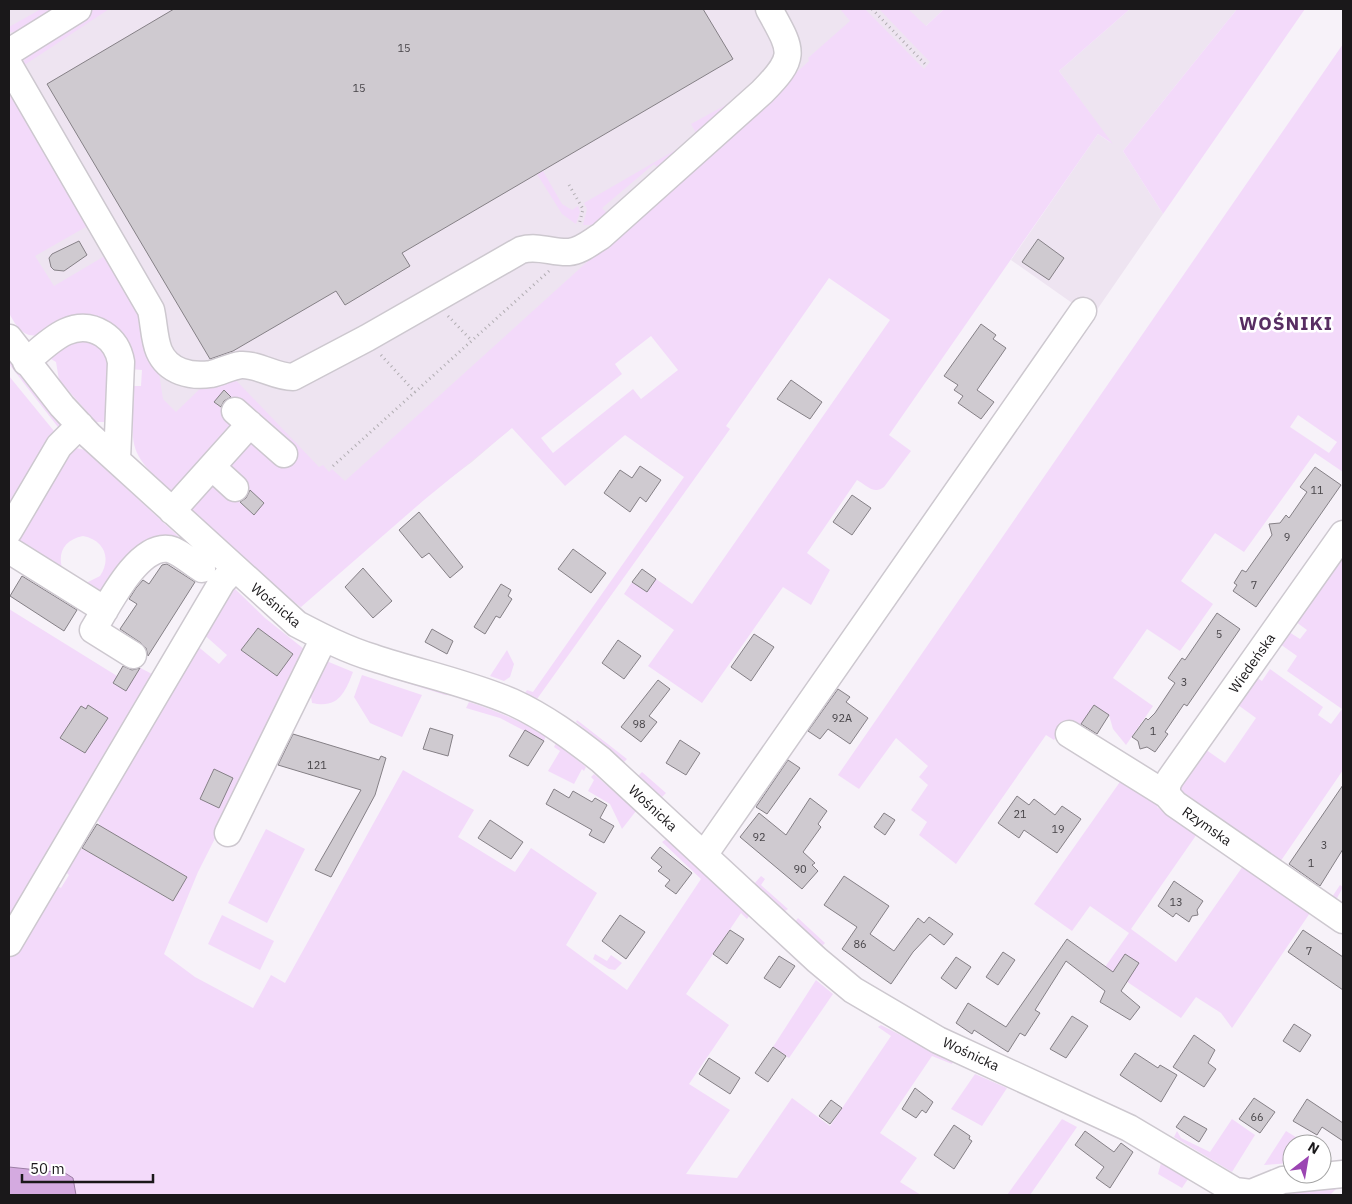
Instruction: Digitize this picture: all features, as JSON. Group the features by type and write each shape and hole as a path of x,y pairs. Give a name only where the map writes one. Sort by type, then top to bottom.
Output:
{"street":[{"path":"9,52 78,9"},
{"path":"9,65 151,310 158,351 165,361 182,373 202,375 241,365 281,377 293,377 367,338 522,250 540,248 568,252 579,249 601,236 762,92 781,72 787,61 789,50 768,9"},
{"path":"704,854 1083,311"},
{"path":"26,362 54,338 65,331 77,327 102,333 113,341 121,362 117,460"},
{"name":"Wośnicka","path":"9,338 26,362 80,425 297,624 324,638 372,658 501,698 533,712 573,738 601,760 817,960 854,990 938,1040 1129,1128 1235,1190 1251,1194 1283,1180 1343,1174"},
{"path":"172,511 212,467 242,418 284,454"},
{"path":"9,531 59,446 80,425"},
{"path":"212,467 235,488"},
{"name":"Wiedeńska","path":"1167,795 1167,785 1170,779 1343,534"},
{"path":"133,655 93,630 129,572 148,554 160,549 171,549 202,569"},
{"path":"9,550 105,610"},
{"path":"9,943 222,582 234,568"},
{"path":"228,833 324,638"},
{"name":"Rzymska","path":"1069,734 1167,795 1176,804 1341,913"}],"path":[{"path":"872,9 927,66"},
{"path":"333,466 568,252 584,209 569,185"},
{"path":"367,338 415,392"}],"shaded area":[{"path":"9,9 944,9 926,26 948,49 472,462 309,582 142,458 144,348 9,293"},
{"path":"41,9 55,9 16,32 9,32 9,27"},
{"path":"94,9 109,9 23,66 32,48 41,40 63,25"},
{"path":"840,9 865,9 924,69 930,62 879,9 908,9 926,26 944,9 1130,9 1059,71 1113,144 1098,134 889,435 911,451 884,487 873,490 857,480 807,553 830,570 811,605 783,587 702,703 648,666 674,630 624,594 632,582 647,592 656,579 692,604 890,320 829,278 726,426 730,429 537,699 525,693 527,690 533,692 684,477 625,435 565,486 512,428 424,500 301,607 306,611 281,592 185,504 203,483 212,479 254,515 264,503 229,470 225,460 245,439 258,441 281,459 288,451 224,390 214,402 231,417 233,431 178,498 149,470 136,450 132,426 134,386 141,386 142,370 129,369 125,347 119,337 102,324 92,320 81,319 69,321 40,335 29,335 20,329 9,313 9,84 91,224 35,256 54,286 108,254 143,314 147,341 158,367 163,399 176,412 209,380 216,386 229,373 319,467 323,465 329,472 332,469 345,481 809,61 808,58 850,21","holes":["651,336 678,370 641,399 633,389 553,453 541,438 622,374 615,364"]},
{"path":"1130,9 1237,9 1123,151 1163,214 1092,317 1011,260 1098,134 1111,143 1059,71"},
{"path":"1237,9 1305,9 1163,214 1123,151"},
{"path":"1343,44 1343,472 1315,453 1244,552 1215,533 1181,581 1213,604 1180,651 1147,629 1113,678 1153,706 1126,745 1113,729 1109,715 1094,705 1079,728 1067,726 1054,740 1046,735 956,864 919,835 927,822 911,810 928,785 919,777 928,766 896,738 859,789 838,775","holes":["1298,415 1337,442 1329,453 1290,427"]},
{"path":"742,96 662,172 654,164 602,208 611,218 600,225 583,225 587,209 584,203 698,137 691,124"},
{"path":"543,171 562,204 572,210 578,206 580,212 576,224 562,214 537,174"},
{"path":"83,335 111,356 111,422 96,422 59,380 56,362 51,359 53,354"},
{"path":"9,352 63,425 61,431 9,364"},
{"path":"9,376 58,436 9,515"},
{"path":"76,448 85,450 218,573 175,546 107,599 15,548 13,535 65,450","holes":["83,536 90,538 101,546 104,551 105,563 100,576 86,583 64,573 61,554 70,541"]},
{"path":"1343,547 1343,770 1278,865 1325,898 1332,897 1340,885 1343,887 1335,902 1329,904 1181,800 1175,791 1177,782 1202,747 1225,763 1256,718 1238,705 1216,736 1212,733 1253,675 1262,681 1270,669 1323,707 1318,715 1331,724 1342,709 1287,671 1297,656 1280,644 1289,632 1300,639 1307,630 1292,619"},
{"path":"231,585 265,618 309,653 198,872 164,954 195,977 253,1008 271,975 285,983 403,770 474,810 458,837 515,872 531,848 597,893 566,945 627,990 701,879 662,842 666,839 749,916 747,919 741,913 686,994 729,1025 689,1084 730,1110 686,1174 737,1178 792,1098 830,1126 891,1036 878,1027 881,1025 953,1062 952,1064 932,1056 880,1133 917,1158 900,1182 921,1195 9,1195 9,609 130,684 138,672 127,665 129,662 152,674 43,878 61,888 69,875 63,870 74,847 85,850 172,901 187,877 100,826 94,809 195,644 219,664 227,655 201,632"},
{"path":"507,650 514,664 510,677 504,681 490,676"},
{"path":"324,660 353,672 347,687 339,698 328,704 312,703 310,690"},
{"path":"368,665 460,696 445,695 363,669"},
{"path":"362,675 422,695 402,737 370,723 354,697"},
{"path":"469,702 527,726 546,736 544,741 500,718 466,708"},
{"path":"577,720 627,759 624,762 576,722"},
{"path":"556,743 586,767 584,771 582,769 574,784 548,771 560,751 554,747"},
{"path":"642,772 666,793 662,797 638,776"},
{"path":"594,774 636,811 622,829 610,804 588,791 594,780 591,777"},
{"path":"1122,779 1159,803 1157,807 1197,834 1131,929 1176,962 1243,866 1314,907 1232,1028 1221,1013 1196,997 1181,1018 1105,967 1129,933 1090,906 1072,931 1034,904"},
{"path":"266,829 305,849 267,923 228,903"},
{"path":"761,876 765,879 761,885 788,909 785,911 754,884"},
{"path":"222,915 274,941 260,970 208,944"},
{"path":"798,918 825,943 822,946 795,922"},
{"path":"595,954 607,961 611,955 622,963 615,970 609,969 593,959"},
{"path":"816,980 833,994 789,1058 773,1047"},
{"path":"975,1074 1007,1088 982,1126 951,1109"},
{"path":"1062,1119 1077,1127 1030,1195 1007,1195"},
{"path":"1232,1119 1255,1135 1232,1172 1174,1137 1177,1131 1181,1138 1210,1152"},
{"path":"1282,1137 1282,1164 1264,1165"},
{"path":"1161,1163 1188,1179 1182,1188 1158,1174"},
{"path":"9,1167 65,1173 73,1178 76,1195 9,1195"},
{"path":"1338,1187 1330,1195 1285,1195 1290,1191"}],"building":[{"path":"174,9 703,9 733,59 402,253 410,266 345,305 336,291 233,351 210,359 47,84"},
{"path":"1038,239 1064,258 1049,280 1022,262"},
{"path":"79,241 87,255 64,271 54,270 51,267 49,258 52,254"},
{"path":"981,324 996,335 993,339 1006,348 977,390 994,402 981,419 958,403 963,396 954,390 958,385 944,376"},
{"path":"791,380 822,402 810,419 777,399"},
{"path":"224,390 231,397 224,401 221,407 214,402"},
{"path":"640,466 661,480 646,502 640,497 630,512 604,493 620,470 632,478"},
{"path":"1315,467 1341,485 1256,607 1233,591 1237,585 1234,583 1242,570 1246,572 1272,535 1269,524 1280,523 1286,515 1289,518 1307,492 1300,487"},
{"path":"250,490 264,503 254,515 240,502 246,498"},
{"path":"852,495 871,508 852,535 833,522"},
{"path":"419,512 463,567 450,578 429,553 422,558 399,530"},
{"path":"573,549 606,573 591,593 558,569"},
{"path":"167,564 195,582 148,656 146,648 141,643 120,629 137,604 129,599 136,588 143,580 149,584 162,565"},
{"path":"363,568 392,601 373,618 345,587"},
{"path":"642,569 656,579 647,592 632,582"},
{"path":"22,576 77,610 64,631 10,596"},
{"path":"501,584 511,590 508,596 512,599 500,618 496,616 485,634 474,627"},
{"path":"1217,613 1240,629 1187,706 1184,704 1165,732 1168,734 1155,752 1147,747 1140,749 1138,741 1132,737 1146,718 1148,720 1155,713 1175,683 1168,678 1182,658 1185,660"},
{"path":"258,628 293,654 277,676 241,650"},
{"path":"432,629 453,641 447,654 425,642"},
{"path":"754,634 774,647 751,681 731,667"},
{"path":"618,640 641,656 624,679 602,663"},
{"path":"123,666 132,670 140,668 126,691 113,683"},
{"path":"658,680 670,689 649,716 657,722 641,742 621,727"},
{"path":"838,689 850,697 846,702 868,718 850,744 828,729 820,739 808,731"},
{"path":"88,705 108,718 85,753 60,738 81,706 86,709"},
{"path":"1094,705 1109,715 1097,734 1081,724"},
{"path":"430,728 453,735 448,756 423,749"},
{"path":"525,730 544,741 528,766 509,756"},
{"path":"293,734 379,760 381,756 386,758 375,795 331,877 315,870 361,790 278,765"},
{"path":"680,740 700,753 686,775 666,763"},
{"path":"788,760 800,768 767,814 756,807"},
{"path":"214,769 233,778 219,808 200,799"},
{"path":"1343,785 1343,849 1320,886 1289,864"},
{"path":"554,789 569,798 573,791 592,802 595,798 607,805 600,818 614,826 604,843 589,835 592,830 546,804"},
{"path":"1017,796 1029,805 1034,799 1055,815 1062,806 1081,819 1057,853 1024,830 1019,838 998,823"},
{"path":"810,798 827,811 818,824 821,827 803,852 815,863 812,865 818,871 802,889 740,837 759,813 786,835"},
{"path":"884,813 895,820 885,835 874,827"},
{"path":"490,820 523,842 511,859 478,838"},
{"path":"97,824 187,877 173,901 82,848"},
{"path":"660,847 692,873 676,894 665,886 670,880 658,871 662,867 651,858"},
{"path":"844,876 889,906 870,934 894,951 918,918 924,923 929,917 953,934 944,945 930,934 913,952 891,984 842,949 857,927 824,905"},
{"path":"1174,881 1203,901 1197,910 1198,915 1192,916 1189,922 1176,913 1173,917 1158,906"},
{"path":"620,915 645,932 626,959 602,941"},
{"path":"730,930 744,939 727,964 713,954"},
{"path":"1303,930 1343,957 1343,990 1288,952"},
{"path":"1067,939 1113,972 1125,954 1139,963 1121,991 1140,1007 1130,1020 1100,1002 1105,991 1066,961 1035,1010 1040,1013 1025,1036 1020,1033 1008,1052 974,1030 972,1034 956,1023 968,1003 1006,1027"},
{"path":"1003,952 1015,960 998,985 986,977"},
{"path":"779,956 795,966 780,988 764,978"},
{"path":"956,957 971,967 956,989 941,978"},
{"path":"1072,1016 1088,1026 1066,1058 1050,1049"},
{"path":"1294,1024 1311,1035 1300,1052 1283,1041"},
{"path":"1194,1035 1215,1050 1208,1063 1216,1069 1204,1087 1173,1067"},
{"path":"773,1047 786,1056 768,1082 755,1073"},
{"path":"1135,1053 1158,1068 1160,1065 1177,1075 1161,1102 1120,1075"},
{"path":"709,1058 740,1078 730,1094 699,1074"},
{"path":"915,1088 933,1102 926,1113 922,1110 916,1118 902,1109"},
{"path":"1254,1098 1275,1112 1260,1133 1239,1119"},
{"path":"1307,1099 1343,1123 1343,1141 1322,1127 1318,1134 1315,1134 1293,1121"},
{"path":"831,1100 842,1108 830,1124 819,1116"},
{"path":"1184,1116 1207,1129 1199,1142 1176,1127"},
{"path":"954,1125 970,1136 969,1139 972,1141 954,1169 934,1155"},
{"path":"1085,1131 1114,1152 1121,1143 1133,1152 1110,1188 1096,1178 1104,1167 1075,1145"}],"district":[{"name":"WOŚNIKI","path":"1286,323"}]}
